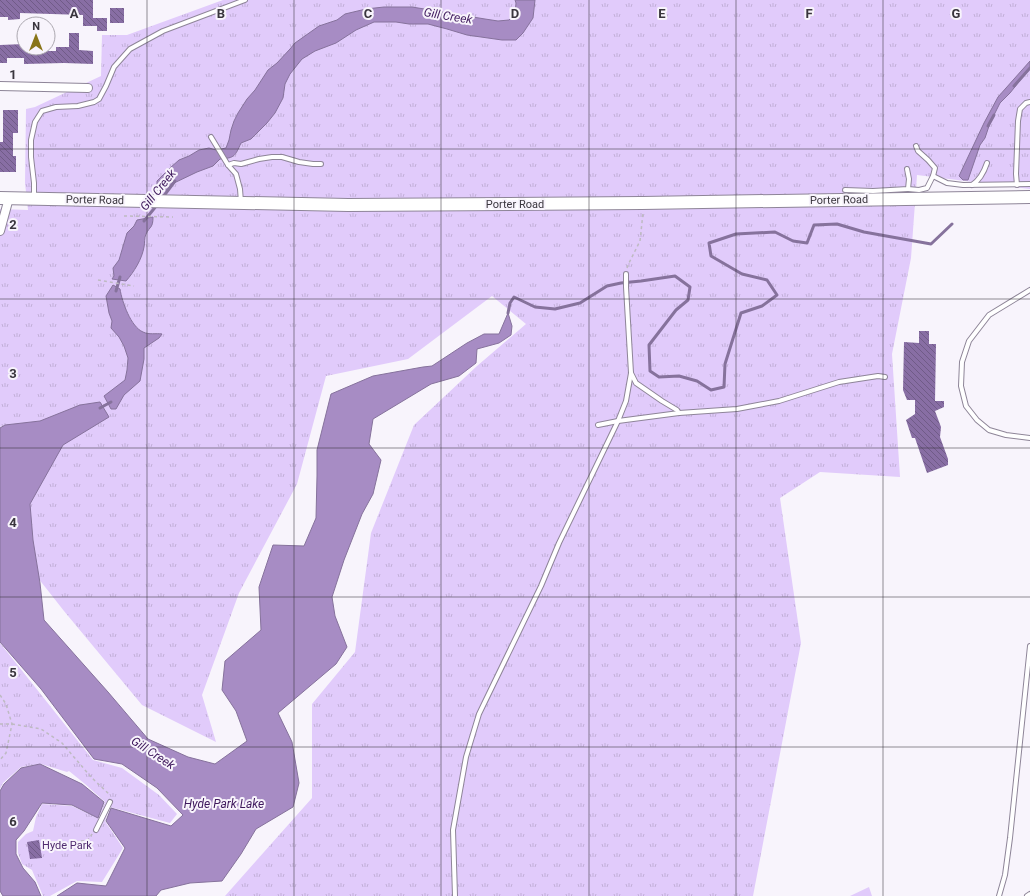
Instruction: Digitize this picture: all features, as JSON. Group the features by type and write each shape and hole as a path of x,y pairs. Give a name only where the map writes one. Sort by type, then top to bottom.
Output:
{"main road":[{"name":"Porter Road","path":"4,198 348,205 642,203 1030,197"}],"street":[{"path":"0,86 88,88"},
{"path":"0,231 4,198"}],"lane":[{"path":"34,199 31,140 35,122 42,111 56,107 78,106 94,102 99,98 106,86 114,67 130,49 163,31 246,0"},
{"path":"1017,185 1018,121 1020,109 1029,102"},
{"path":"211,137 228,165 236,174 240,189 241,202"},
{"path":"845,190 919,190 927,188 935,168 918,151 916,146"},
{"path":"228,165 234,163 241,164 272,157 282,157 299,162 321,164"},
{"path":"972,186 979,180 987,163"},
{"path":"907,169 909,179 908,189"},
{"path":"933,176 947,183 972,186 1030,184"},
{"path":"455,896 453,830 466,757 479,714 618,421 626,401 630,373 626,274"},
{"path":"1030,290 989,315 969,341 962,362 961,386 966,406 977,420 989,430 1006,435 1030,438"},
{"path":"1016,298 1030,293"},
{"path":"630,373 636,383 677,410 679,413"},
{"path":"598,425 679,413 737,409 779,401 838,382 878,376 885,377"},
{"path":"999,896 1005,875 1010,838 1030,646"},
{"path":"96,830 110,802"}],"path":[{"path":"626,274 629,263 640,241 643,216 642,203"},
{"path":"124,216 173,217"},
{"path":"98,280 134,286"},
{"path":"0,695 6,704 12,724 6,753 0,760"},
{"path":"0,724 12,724 42,729 62,743 91,777 110,794 110,802"},
{"path":"75,842 88,840 96,830"}],"green space":[{"path":"223,0 1030,0 1030,189 917,175 911,258 892,354 900,477 820,472 780,498 801,643 753,896 225,896 312,798 312,704 355,652 371,533 414,425 477,366 526,324 492,296 408,359 326,376 297,484 239,593 202,695 216,742 142,705 64,611 16,550 5,425 0,427 0,209 28,210 25,183 26,109 35,107 101,76 102,35 127,35"},
{"name":"Hyde Park","path":"0,643 93,760 122,768 159,795 177,814 170,823 110,807 105,821 123,848 102,882 77,881 50,896 43,896 32,870 22,864 18,853 18,842 26,834 33,831 36,817 42,804 72,806 98,818 105,802 69,771 67,772 41,764 21,767 3,783 0,789"},
{"path":"869,887 872,896 850,896"}],"water":[{"path":"515,0 535,0 533,18 523,33 516,40 502,40 467,35 428,24 374,22 356,30 336,43 315,51 302,59 290,74 285,84 283,98 275,113 251,139 241,143 234,156 220,159 213,166 174,183 168,190 154,190 157,185 157,181 179,160 199,150 209,148 216,150 226,148 238,113 268,70 277,63 295,43 319,26 337,20 345,14 366,9 384,7 412,7 498,21 509,20 515,14"},
{"path":"1030,61 1030,68 1000,103 990,123 985,138 980,145 968,180 963,180 959,176 998,97"},
{"path":"153,217 152,225 145,236 140,261 135,269 126,281 112,279 114,276 113,268 119,260 127,233 134,226 137,220"},
{"path":"113,285 120,289 128,314 139,329 143,332 162,334 159,338 144,348 144,359 140,381 124,395 116,409 111,409 104,396 125,380 128,358 119,337 111,328 112,321 106,296"},
{"name":"Hyde Park Lake","path":"508,313 512,326 511,335 499,343 477,349 476,363 459,376 431,384 373,419 369,444 381,460 373,494 362,514 344,560 332,597 335,616 347,647 336,664 278,713 292,742 299,783 293,807 256,829 222,881 190,883 161,890 156,896 57,896 77,883 106,886 125,848 106,821 111,808 171,826 183,815 157,788 122,764 94,759 41,689 0,642 0,428 5,425 40,421 80,405 100,402 109,417 63,445 30,504 33,540 44,620 148,739 188,757 215,764 247,741 236,711 222,690 225,661 261,630 259,587 273,545 304,546 316,518 317,450 331,394 373,376 432,366 467,343 484,334 499,334"},
{"path":"40,764 82,784 104,802 98,818 72,805 42,803 24,831 16,840 16,854 23,868 35,882 41,896 3,896 0,891 0,791 4,784 21,768"}],"building":[{"path":"0,0 93,0 93,18 107,18 107,31 97,31 97,26 83,26 83,15 20,13 20,16 16,16 16,19 8,20 8,17 0,17"},
{"path":"110,8 124,8 124,23 110,23"},
{"path":"69,33 79,33 79,50 93,51 93,64 24,64 24,58 7,58 7,63 0,63 0,45 16,44 16,56 56,56 56,47 69,47"},
{"path":"3,110 18,110 18,133 13,133 13,156 16,156 16,172 0,172 0,142 3,142"},
{"path":"919,331 929,331 929,344 936,344 935,401 944,401 944,407 935,411 941,427 940,437 948,459 948,465 927,473 915,438 912,438 906,420 915,414 915,400 907,400 903,390 904,342 919,343"},
{"path":"39,840 42,858 30,859 27,842"}],"waterway":[{"path":"1014,86 1030,68"},
{"path":"988,126 994,115"},
{"name":"Gill Creek","path":"163,197 175,181"},
{"name":"Gill Creek","path":"144,221 157,205"},
{"path":"508,313 510,303 514,297 535,307 555,309 580,303 607,286 675,276 690,287 688,300 676,310 649,345 650,371 659,377 679,376 697,381 711,390 724,387 725,364 741,313 762,306 777,295 767,280 742,274 711,256 709,243 736,234 775,232 793,241 807,243 814,225 837,224 864,232 931,244 952,224"},
{"name":"Gill Creek","path":"116,291 120,277"},
{"name":"Gill Creek","path":"100,408 111,402"}]}
